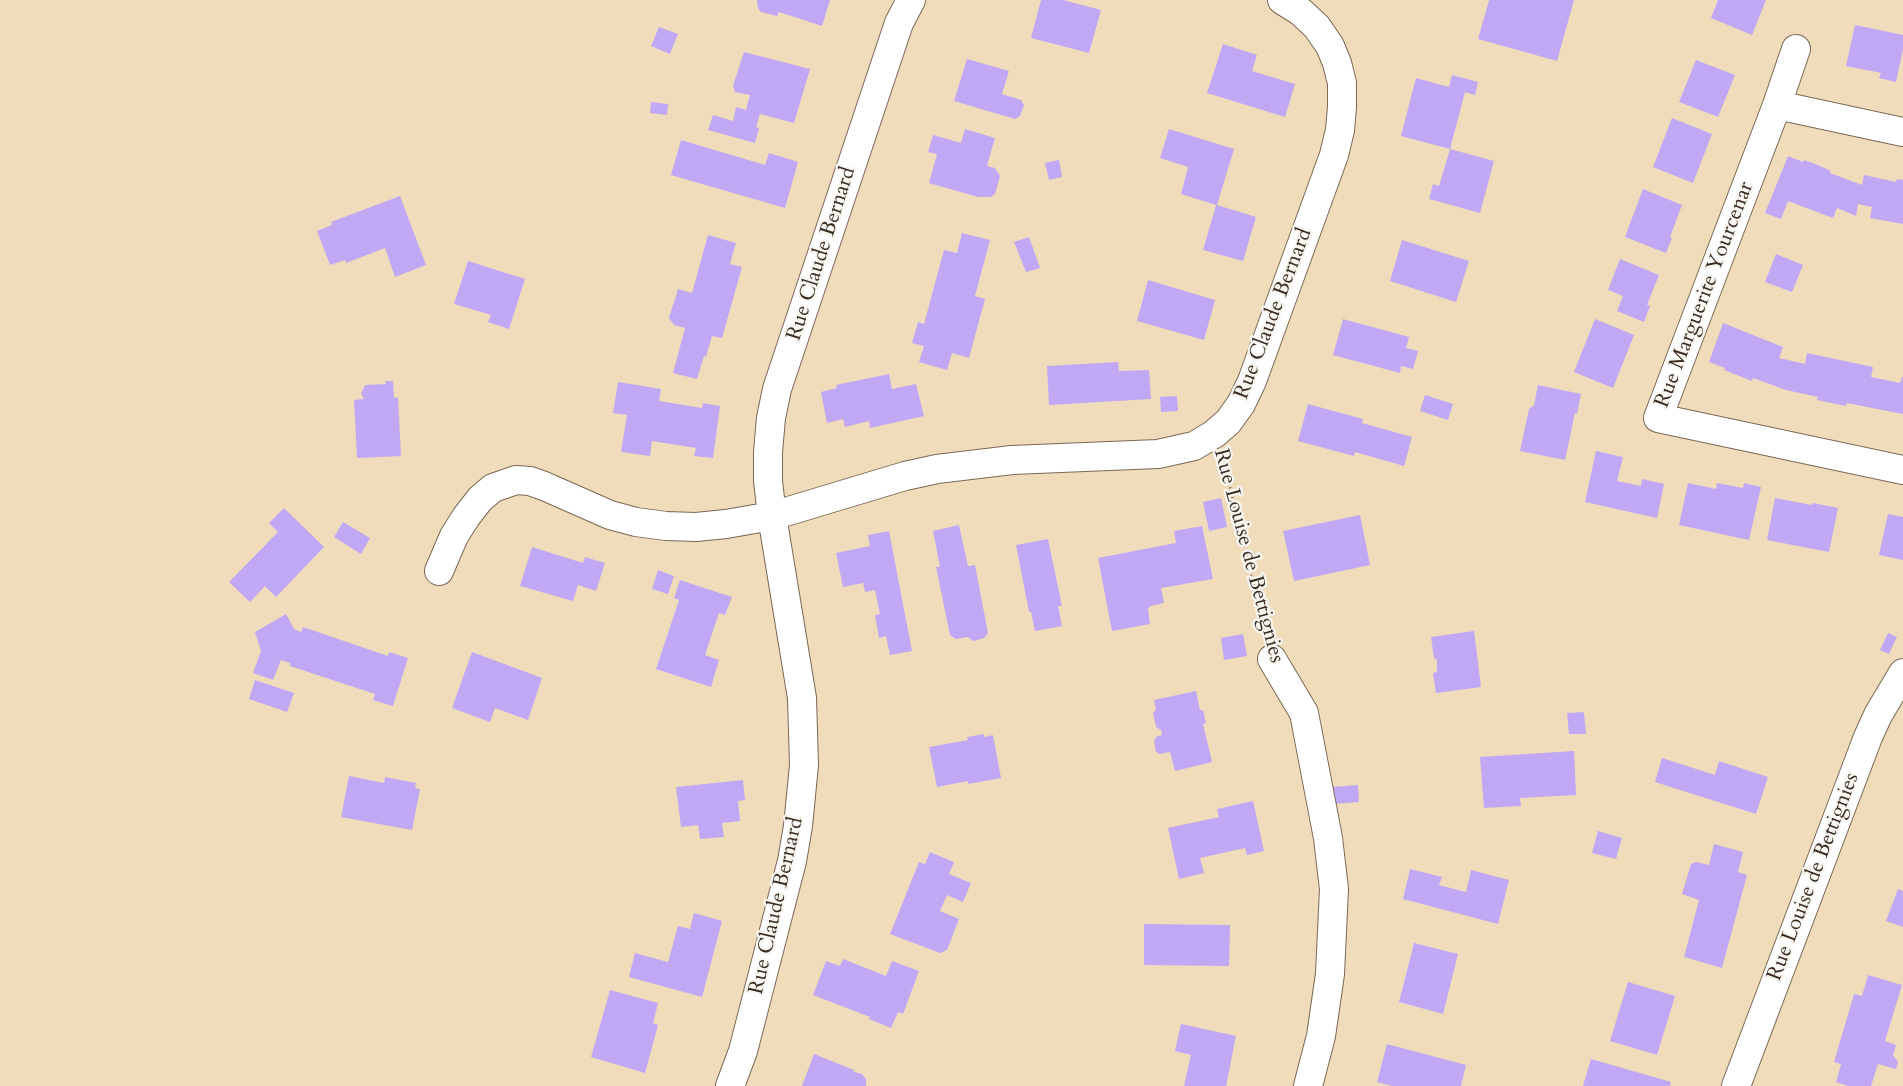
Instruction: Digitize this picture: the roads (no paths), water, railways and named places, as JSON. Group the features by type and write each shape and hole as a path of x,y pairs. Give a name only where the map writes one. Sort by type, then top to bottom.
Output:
{"street":[{"name":"Rue Claude Bernard","path":"730,1086 743,1051 792,861 798,826 804,765 802,698 768,481 771,418 777,388 899,23 912,0"},
{"name":"Rue Claude Bernard","path":"439,571 454,536 480,499 493,488 516,480 530,481 610,515 636,522 696,527 772,516 905,476 937,469 1012,460 1158,454 1194,446 1214,434 1241,404 1252,381 1334,155 1340,130 1342,83 1338,63 1330,46 1317,27 1301,12 1282,0"},
{"name":"Rue Marguerite Yourcenar","path":"1796,49 1778,106 1658,418 1903,470"},
{"path":"1778,106 1903,132"},
{"name":"Rue Louise de Bettignies","path":"1272,659 1304,713 1328,838 1334,889 1330,974 1321,1036 1308,1086"},
{"name":"Rue Louise de Bettignies","path":"1736,1086 1868,737 1878,714 1903,673"}]}
